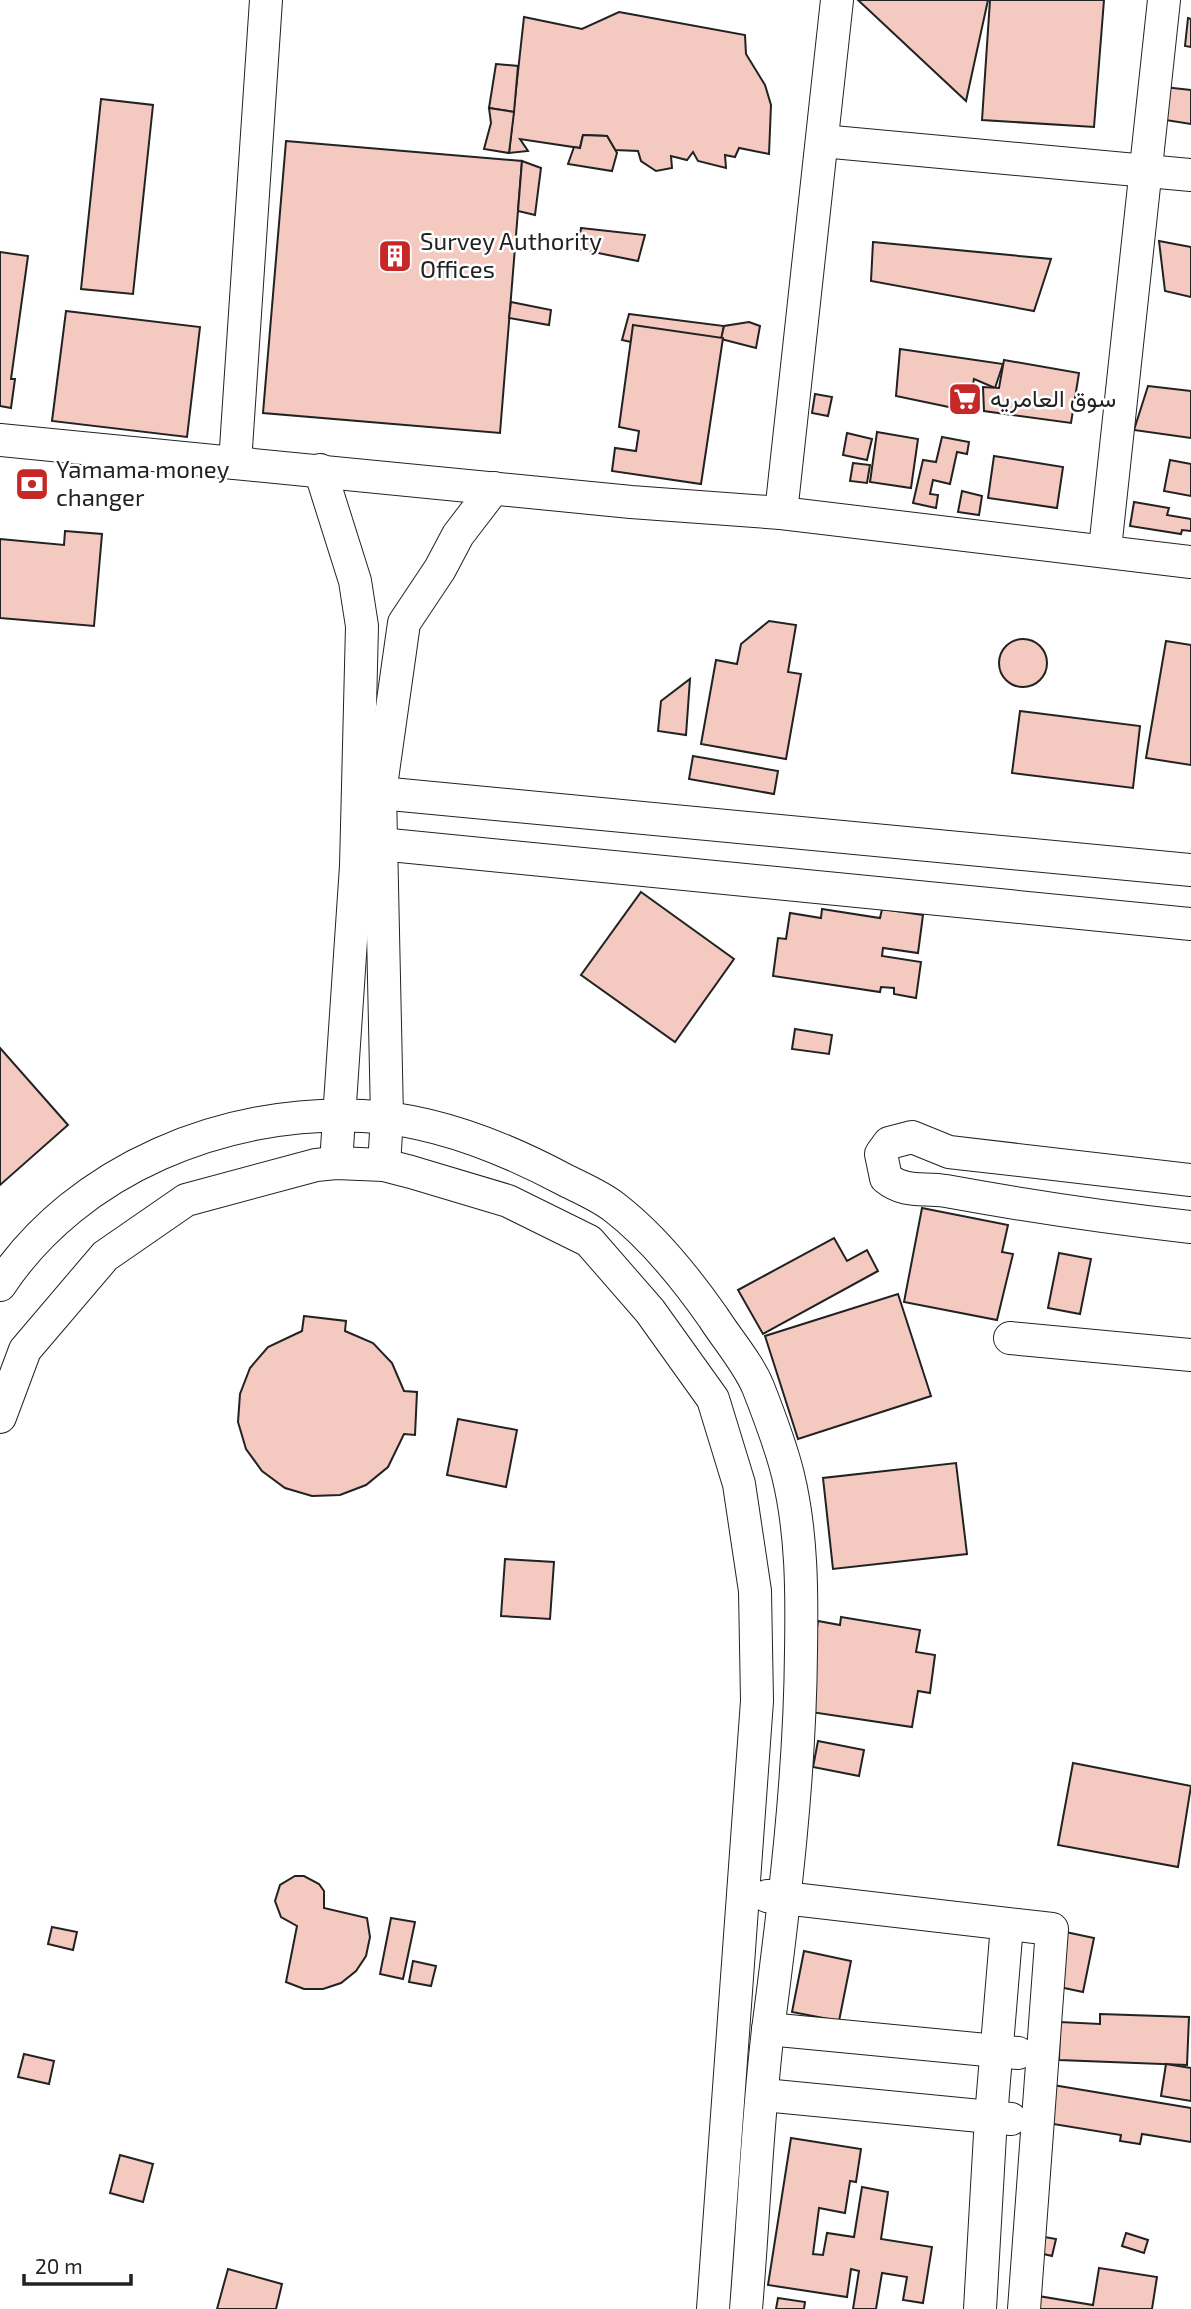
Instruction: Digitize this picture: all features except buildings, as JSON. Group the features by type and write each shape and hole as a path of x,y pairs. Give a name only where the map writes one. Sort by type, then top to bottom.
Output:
{"street":[{"path":"235,463 266,0"},
{"path":"781,513 837,0"},
{"path":"1105,550 1164,0"},
{"path":"822,141 1191,174"},
{"path":"0,440 781,513 1191,562"},
{"path":"320,470 355,581 362,626 356,866 336,1163"},
{"path":"384,1165 387,1117 380,793 404,623 440,569 458,535 494,488"},
{"path":"380,793 1191,870"},
{"path":"380,844 1191,924"},
{"path":"0,1285 11,1269 79,1199 160,1152 256,1122 303,1115 387,1117 448,1132 538,1165 612,1205 685,1275 756,1382 788,1477 802,1586 797,1752 786,1899 768,2029 746,2309"},
{"path":"1156,1223 1176,1179 949,1152 912,1137 889,1143 881,1154 886,1178 896,1186 910,1190 941,1190 1058,1212 1191,1227"},
{"path":"0,1417 25,1350 105,1256 186,1200 286,1171 336,1163 384,1165 508,1201 589,1241 650,1311 713,1399 739,1484 755,1591 754,1748 713,2309"},
{"path":"1010,1338 1191,1355"},
{"path":"754,1748 797,1752"},
{"path":"745,1894 1052,1929 1024,2309"},
{"path":"980,2309 991,2117 1007,1925"},
{"path":"768,2029 1043,2056"},
{"path":"764,2095 1037,2121"},
{"path":"720,2221 754,2217"}],"place":[{"name":"Survey Authority Offices","path":"395,256"},
{"name":"سوق العامريه","path":"965,399"},
{"name":"Yamama money changer","path":"32,484"}]}
